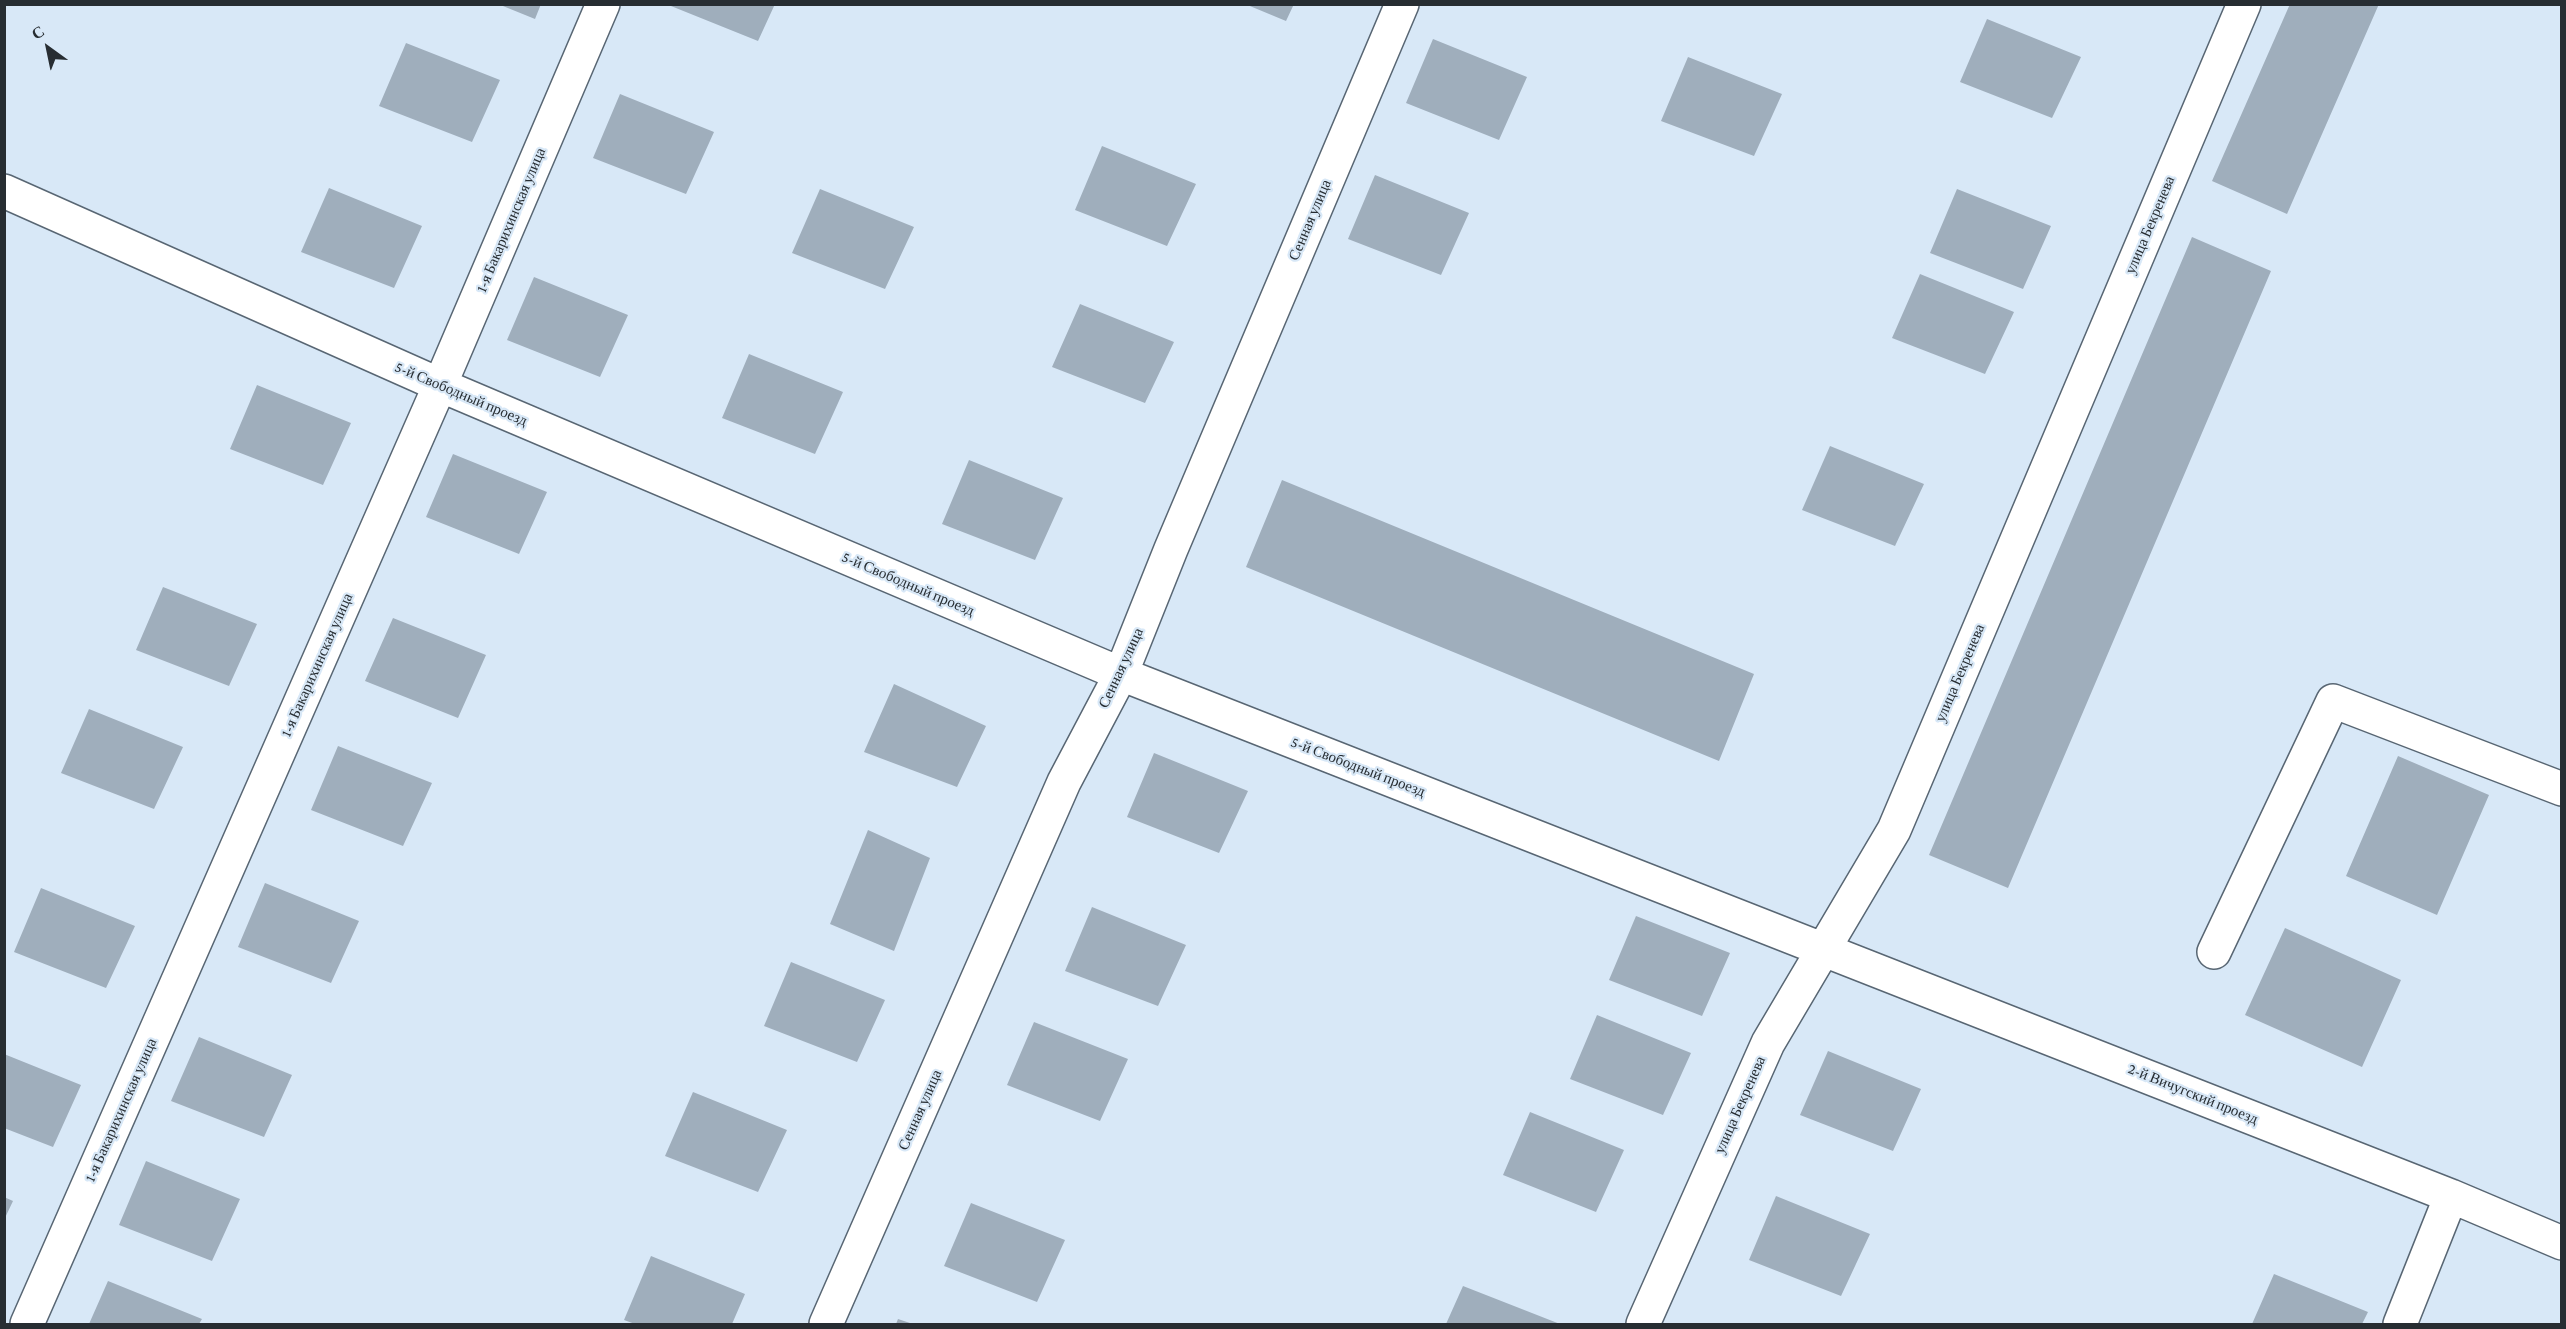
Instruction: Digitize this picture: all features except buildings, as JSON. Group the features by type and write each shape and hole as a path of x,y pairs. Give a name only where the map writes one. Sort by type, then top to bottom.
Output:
{"street":[{"name":"1-я Бакарихинская улица","path":"27,1324 440,385 603,4"},
{"name":"Сенная улица","path":"826,1324 1064,782 1121,674 1171,549 1401,4"},
{"name":"улица Бекренева","path":"1643,1324 1768,1043 1894,830 2244,4"},
{"name":"5-й Свободный проезд","path":"4,191 440,385 1121,674 1824,949"},
{"path":"2214,952 2333,701 2562,789"},
{"name":"2-й Вичугский проезд","path":"1824,949 2451,1196 2562,1243"},
{"path":"2400,1324 2451,1196"}]}
